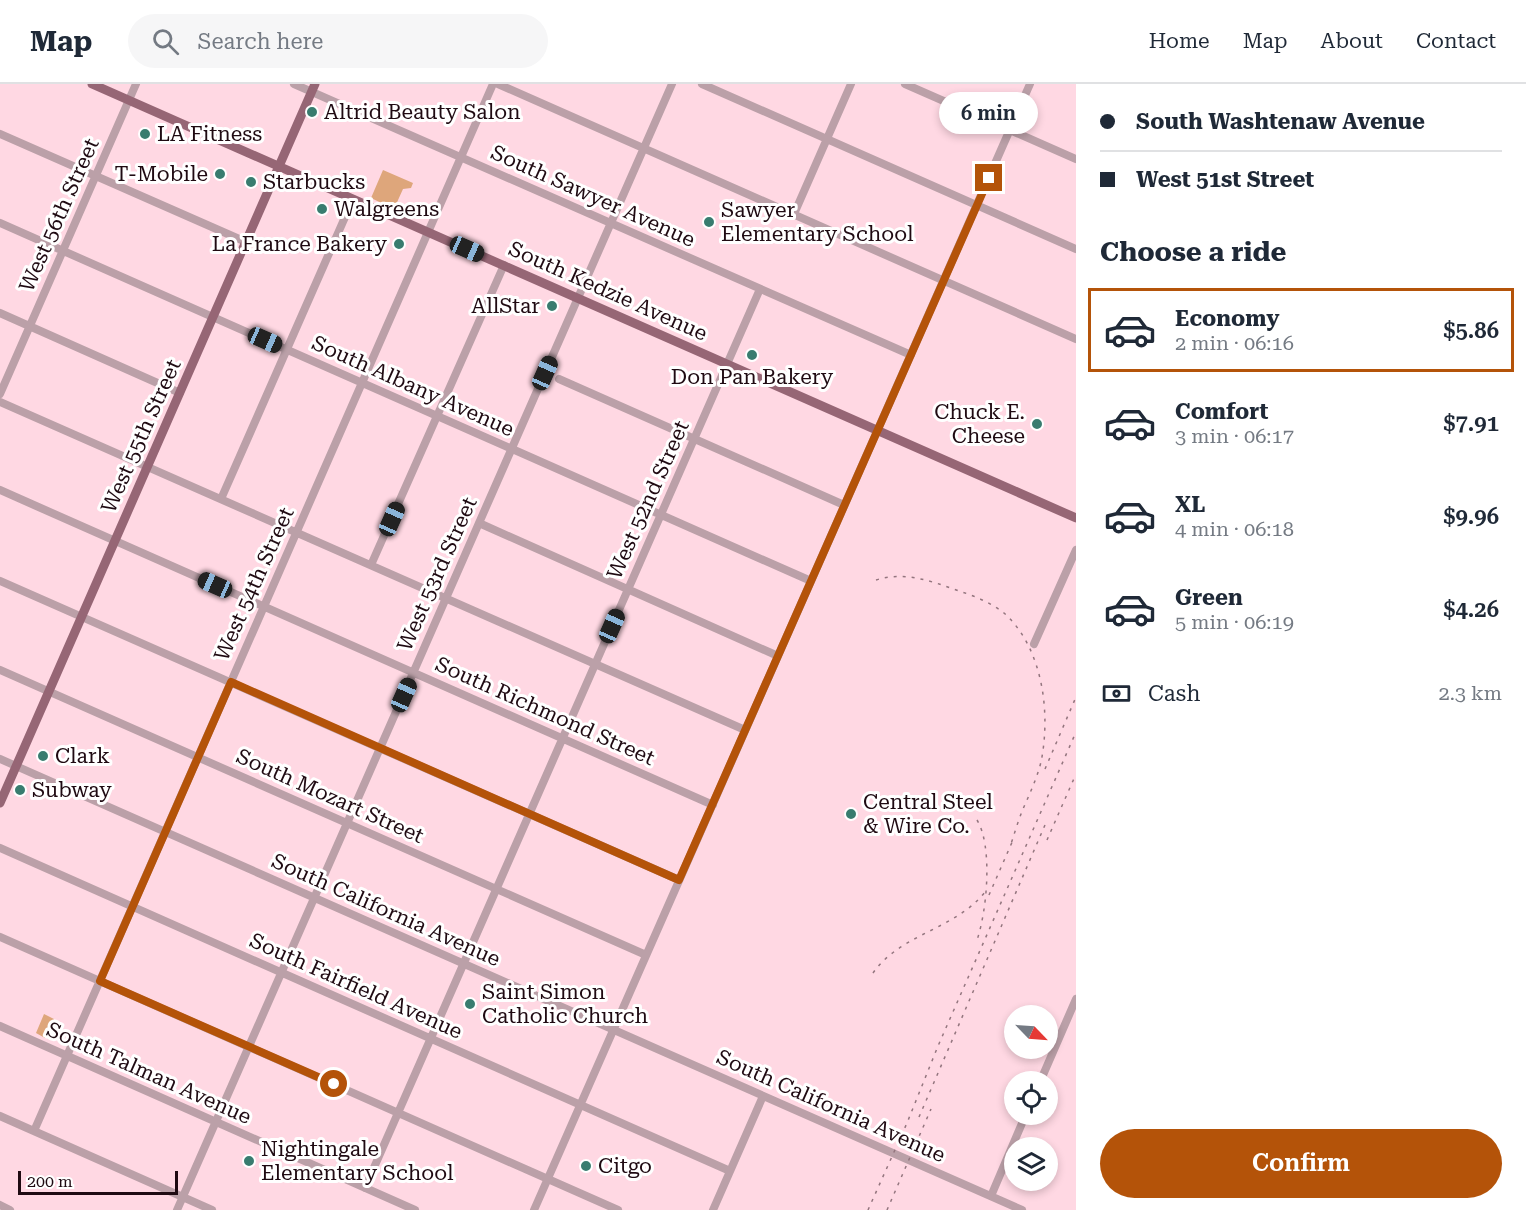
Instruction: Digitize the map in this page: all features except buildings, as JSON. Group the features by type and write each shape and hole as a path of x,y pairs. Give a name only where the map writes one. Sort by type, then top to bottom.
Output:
{"main road":[{"name":"South Kedzie Avenue","path":"92,84 1076,518"},
{"name":"West 55th Street","path":"0,803 313,88"}],"street":[{"name":"West 56th Street","path":"0,394 136,84"},
{"name":"South Sawyer Avenue","path":"294,84 313,88 461,157 911,355"},
{"name":"West 54th Street","path":"34,1131 493,84"},
{"path":"498,84 1076,339"},
{"name":"West 53rd Street","path":"177,1210 672,84"},
{"path":"702,84 1076,249"},
{"path":"794,214 851,84"},
{"path":"905,84 1076,159"},
{"path":"534,1210 1030,84"},
{"path":"0,134 246,242"},
{"path":"221,499 353,199"},
{"name":"South Albany Avenue","path":"0,223 811,581"},
{"path":"371,565 504,265"},
{"name":"West 52nd Street","path":"365,1188 760,289"},
{"path":"0,313 180,393"},
{"path":"559,379 844,505"},
{"path":"0,402 745,730"},
{"name":"South Richmond Street","path":"0,490 712,805"},
{"path":"479,523 778,656"},
{"path":"1034,644 1076,550"},
{"path":"0,581 679,880"},
{"name":"South Mozart Street","path":"0,670 646,955"},
{"name":"South California Avenue","path":"0,759 1022,1210"},
{"name":"South Fairfield Avenue","path":"0,848 730,1171"},
{"path":"0,937 618,1210"},
{"path":"1045,1071 1076,999"},
{"name":"South Talman Avenue","path":"0,1026 415,1210"},
{"path":"713,1210 763,1096"},
{"path":"0,1116 212,1210"},
{"path":"991,1196 1021,1125"},
{"path":"0,1205 10,1210"}],"shaded area":[{"path":"383,170 413,183 411,188 403,189 394,209 371,198"},
{"path":"44,1014 54,1019 45,1038 36,1033"}],"railway":[{"path":"876,580 887,577 918,578 977,598 1004,613 1028,644 1041,682 1045,723 1044,743 1041,762 1010,847"},
{"path":"1045,769 1076,697"},
{"path":"868,1210 1076,732"},
{"path":"1047,840 1076,774"},
{"path":"977,820 982,831 987,862 986,896 977,940"},
{"path":"919,1117 1045,825"},
{"path":"989,895 1013,840"},
{"path":"873,973 898,949 959,915 985,892"},
{"path":"887,1210 931,1109"}],"place":[{"name":"Altrid Beauty Salon","path":"312,112"},
{"name":"LA Fitness","path":"145,134"},
{"name":"T-Mobile","path":"220,174"},
{"name":"Starbucks","path":"251,182"},
{"name":"Walgreens","path":"322,209"},
{"name":"Sawyer Elementary School","path":"709,222"},
{"name":"La France Bakery","path":"399,244"},
{"name":"AllStar","path":"552,306"},
{"name":"Don Pan Bakery","path":"752,355"},
{"name":"Chuck E. Cheese","path":"1037,424"},
{"name":"Clark","path":"43,756"},
{"name":"Subway","path":"20,790"},
{"name":"Central Steel & Wire Co.","path":"851,814"},
{"name":"Saint Simon Catholic Church","path":"470,1004"},
{"name":"Nightingale Elementary School","path":"249,1161"},
{"name":"Citgo","path":"586,1166"}],"route":[{"path":"334,1084 100,981 231,682 679,880 989,178"}]}
